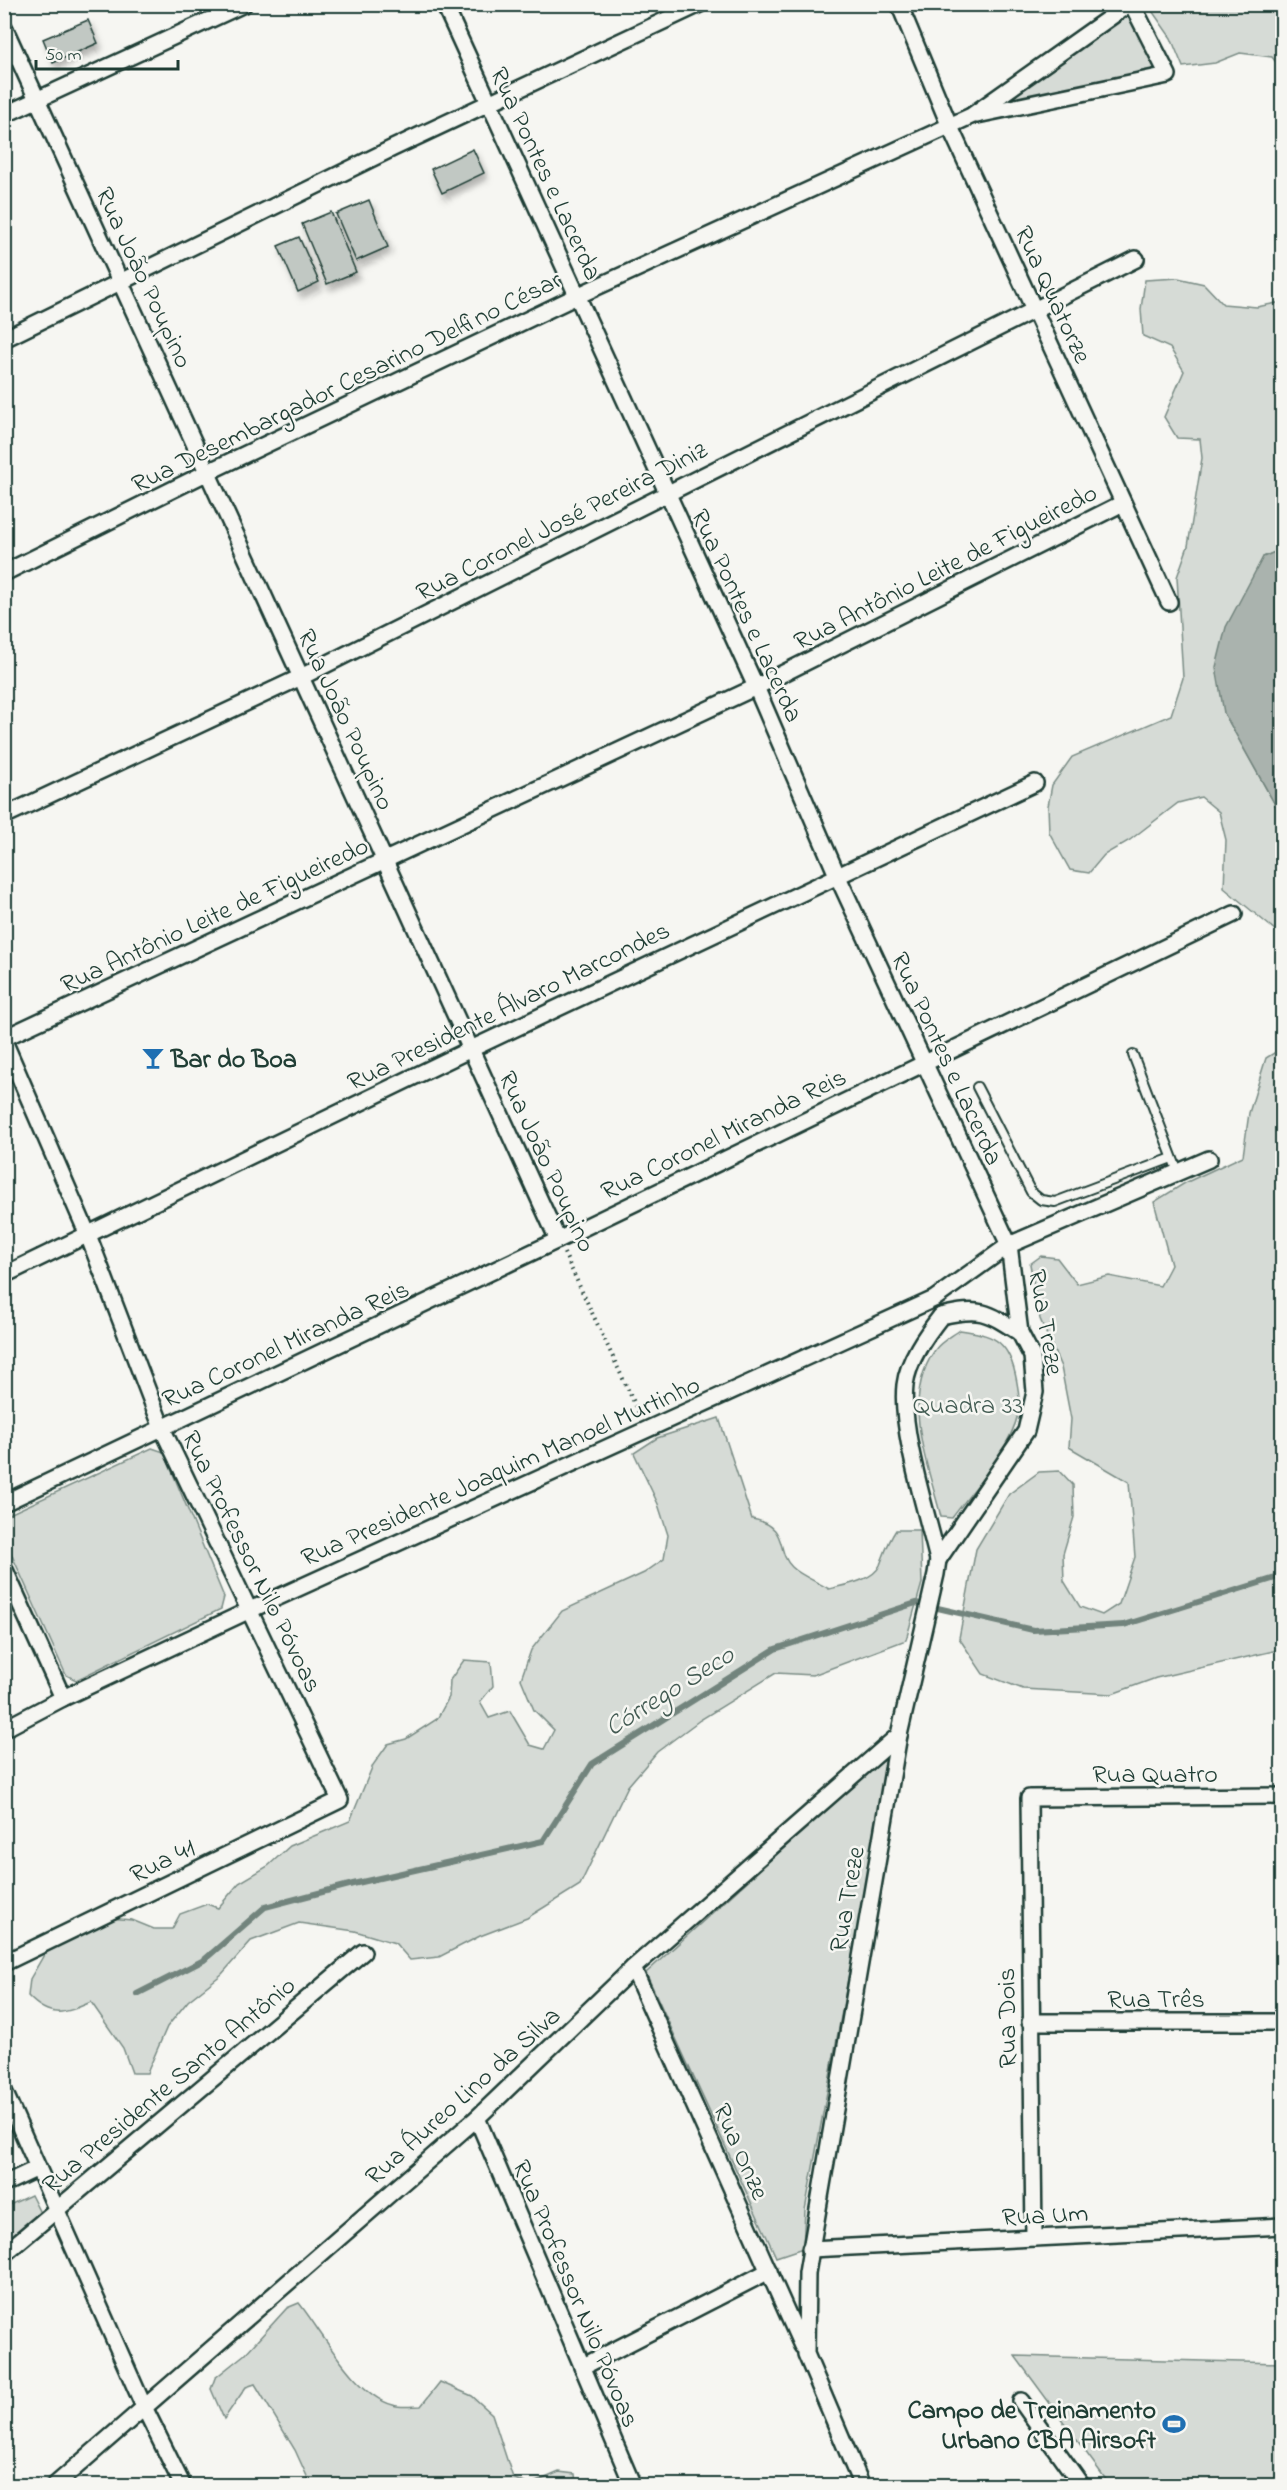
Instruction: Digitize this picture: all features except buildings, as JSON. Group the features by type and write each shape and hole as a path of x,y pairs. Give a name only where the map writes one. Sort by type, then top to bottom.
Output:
{"street":[{"path":"4,116 244,4"},
{"name":"Rua Pontes e Lacerda","path":"444,4 665,494 756,687 837,875 1009,1245"},
{"path":"4,339 488,104 700,4"},
{"name":"Rua Quatorze","path":"899,4 950,126 1169,602"},
{"name":"Rua Desembargador Cesarino Delfino César","path":"4,573 208,472 577,296 971,116 1131,4 1168,75 971,116"},
{"name":"Rua João Poupino","path":"4,27 558,1240"},
{"name":"Rua Coronel José Pereira Diniz","path":"4,816 301,677 1136,259"},
{"name":"Rua Antônio Leite de Figueiredo","path":"4,1040 756,687 1124,503"},
{"name":"Rua Presidente Álvaro Marcondes","path":"4,1275 471,1049 1035,783"},
{"name":"Rua Coronel Miranda Reis","path":"4,1503 558,1240 1234,914"},
{"name":"Rua Professor Nilo Póvoas","path":"4,1040 88,1234 162,1428 340,1800"},
{"name":"Rua Presidente Joaquim Manoel Murtinho","path":"4,1729 63,1698 250,1610 934,1299 1009,1245 1175,1165 1209,1159"},
{"name":"Rua Treze","path":"806,2354 806,2299 810,2249 898,1735 937,1567 1026,1431 1035,1392 1032,1356 1020,1333 1009,1245"},
{"path":"934,1299 941,1316 971,1309 998,1318 1020,1333"},
{"name":"Rua Treze","path":"937,1567 905,1416 905,1383 923,1340 941,1316"},
{"path":"4,1568 63,1698"},
{"name":"Rua Áureo Lino da Silva","path":"54,2486 477,2118 633,1968 898,1735"},
{"name":"Rua Quatro","path":"1029,1798 1282,1796"},
{"name":"Rua Dois","path":"1029,1798 1034,2238"},
{"name":"Rua 41","path":"4,1963 340,1800"},
{"name":"Rua Presidente Santo Antônio","path":"4,2254 363,1952"},
{"name":"Rua Onze","path":"633,1968 806,2354 862,2486"},
{"name":"Rua Três","path":"1030,2022 1282,2022"},
{"path":"4,2091 144,2407 183,2486"},
{"name":"Rua Professor Nilo Póvoas","path":"477,2118 633,2486"},
{"path":"4,2184 38,2168"},
{"name":"Rua Um","path":"810,2249 1282,2226"},
{"path":"582,2367 769,2271"},
{"path":"1021,2401 1082,2486"}],"lane":[{"path":"977,1087 1031,1192 1041,1200 1055,1202 1175,1165 1133,1055"}],"path":[{"name":"Rua João Poupino","path":"558,1240 647,1429"}],"green space":[{"path":"1148,5 1282,5 1282,70 1272,57 1240,53 1215,63 1183,67 1171,38"},
{"path":"1130,7 1162,73 989,109"},
{"path":"1178,278 1204,284 1223,304 1257,307 1282,302 1282,549 1263,557 1224,713 1282,817 1282,945 1281,935 1224,888 1226,840 1219,812 1201,797 1178,803 1130,840 1104,855 1089,873 1070,870 1049,832 1048,806 1052,785 1072,757 1171,715 1183,678 1177,577 1188,546 1202,458 1200,439 1177,438 1164,417 1184,371 1170,348 1143,336 1141,309 1145,280"},
{"path":"1282,1048 1282,1649 1156,1678 1112,1694 1023,1689 983,1674 959,1638 976,1549 1009,1494 1039,1472 1060,1471 1073,1485 1074,1517 1063,1554 1064,1581 1080,1607 1102,1615 1119,1604 1135,1557 1129,1482 1069,1447 1071,1419 1061,1367 1040,1319 1030,1264 1041,1256 1057,1258 1077,1284 1109,1276 1160,1286 1171,1265 1154,1202 1185,1183 1243,1156 1249,1113 1266,1058"},
{"name":"Quadra 33","path":"960,1330 981,1334 1003,1346 1012,1362 1019,1404 1014,1428 999,1455 952,1518 941,1517 924,1454 918,1411 919,1390 925,1369 937,1347"},
{"path":"719,1418 752,1519 772,1527 777,1533 787,1561 805,1576 829,1589 858,1582 871,1575 880,1565 896,1530 920,1530 922,1583 906,1640 813,1675 776,1673 700,1720 657,1752 628,1786 580,1885 527,1918 480,1936 439,1957 410,1960 395,1943 355,1931 299,1923 251,1941 222,1974 188,2001 167,2027 147,2073 132,2073 123,2048 91,2002 58,2012 43,2008 28,1996 30,1979 45,1953 78,1933 109,1918 132,1920 154,1929 172,1929 180,1914 207,1904 218,1908 239,1883 268,1866 290,1846 350,1821 373,1765 388,1744 406,1739 437,1719 449,1697 450,1680 464,1660 491,1662 493,1686 480,1702 489,1718 510,1711 530,1745 544,1749 554,1730 534,1710 521,1679 531,1650 562,1611 644,1573 664,1559 668,1535 658,1504 634,1453 657,1438"},
{"path":"152,1448 164,1452 224,1597 221,1609 76,1680 66,1675 5,1540 5,1516"},
{"path":"889,1759 805,2210 803,2248 776,2257 646,1973 877,1763"},
{"path":"31,2195 40,2213 25,2232 5,2248 5,2207"},
{"path":"299,2303 352,2376 379,2399 396,2406 421,2406 440,2382 472,2396 492,2414 513,2478 529,2485 311,2485 295,2450 255,2384 246,2387 224,2419 211,2389 215,2378 245,2354 287,2308"},
{"name":"Campo de Treinamento Urbano CBA Airsoft","path":"1015,2356 1282,2363 1282,2485 1110,2485"},
{"path":"559,2472 575,2474 576,2485 529,2485"}],"shaded area":[{"path":"1282,549 1282,817 1224,713 1216,667 1226,627 1263,557"}],"waterway":[{"name":"Córrego Seco","path":"137,1994 204,1960 265,1907 353,1884 543,1841 592,1764 775,1649 916,1603 1033,1630 1124,1625 1282,1576"}],"place":[{"name":"Bar do Boa","path":"153,1058"},
{"name":"Campo de Treinamento Urbano CBA Airsoft","path":"1174,2424"}]}
